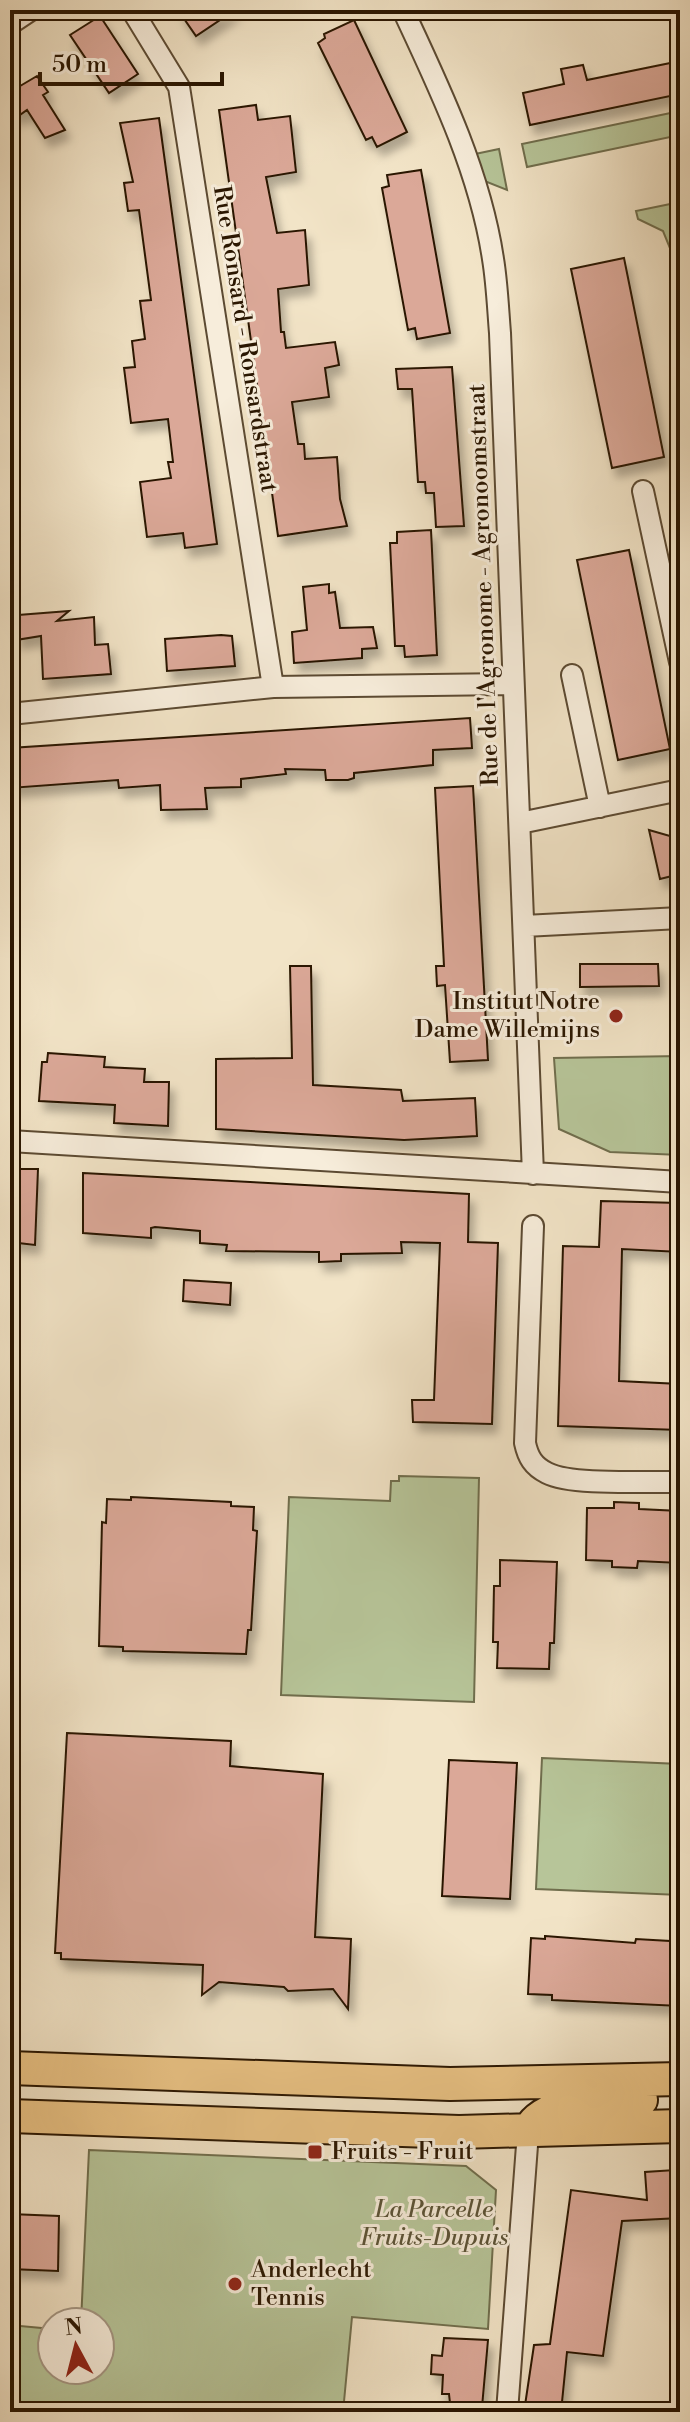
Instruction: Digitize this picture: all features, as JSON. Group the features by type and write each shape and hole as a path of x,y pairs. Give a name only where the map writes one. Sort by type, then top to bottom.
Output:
{"main road":[{"path":"10,2068 473,2084 680,2079"},
{"path":"528,2132 535,2118 556,2109 680,2098"},
{"path":"10,2116 340,2129 528,2132 680,2126"}],"street":[{"path":"10,24 31,10"},
{"name":"Rue Ronsard - Ronsardstraat","path":"132,10 179,87 273,687"},
{"name":"Rue de l'Agronome - Agronoomstraat","path":"403,10 458,138 493,257 500,333 533,1174"},
{"path":"643,491 673,599 680,662"},
{"path":"572,675 600,807"},
{"path":"10,714 273,687 512,684"},
{"path":"520,823 680,790"},
{"path":"524,926 680,918"},
{"path":"10,1141 680,1182"},
{"path":"533,1226 525,1443 531,1460 546,1473 569,1478 680,1482"},
{"path":"507,2412 528,2132"}],"green space":[{"path":"680,111 680,135 527,167 522,144"},
{"path":"499,149 507,190 482,180 475,154"},
{"path":"680,202 680,290 674,258 663,231 638,219 636,211"},
{"path":"680,1056 680,1155 610,1152 559,1129 554,1058"},
{"path":"399,1476 479,1478 474,1702 281,1695 289,1497 390,1501 391,1481 399,1481"},
{"path":"542,1758 680,1764 680,1895 536,1889"},
{"name":"La Parcelle Fruits-Dupuis","path":"89,2150 466,2166 496,2190 488,2329 352,2317 343,2412 10,2412 10,2325 36,2327 36,2386 116,2386 116,2306 82,2306"}],"building":[{"path":"178,10 235,10 196,36"},
{"path":"100,16 138,74 109,93 70,35"},
{"path":"354,20 407,132 377,147 372,137 366,140 318,43 325,38 324,34"},
{"path":"680,61 680,94 530,125 523,93 564,84 561,69 583,65 587,80"},
{"path":"37,76 48,92 43,95 65,130 45,138 27,110 17,117 10,107 10,92"},
{"path":"256,105 258,120 290,116 296,172 266,177 277,233 305,230 309,285 278,289 281,332 284,332 286,348 335,342 339,365 325,368 329,397 292,402 298,444 304,444 305,459 337,457 340,499 347,526 278,536 219,110"},
{"path":"159,118 217,544 185,548 183,533 147,537 140,482 171,478 168,462 173,462 168,419 131,423 124,368 135,367 132,341 145,339 140,301 151,300 139,210 128,211 124,183 133,182 120,123"},
{"path":"421,170 450,333 417,339 415,328 408,330 382,188 389,186 387,175"},
{"path":"624,258 664,457 612,468 571,269"},
{"path":"452,367 464,526 436,527 434,493 426,493 425,482 418,482 412,389 398,389 396,369"},
{"path":"431,530 437,655 405,657 404,646 395,646 390,543 397,543 397,532"},
{"path":"629,550 670,749 618,760 577,560"},
{"path":"329,584 329,593 335,592 340,628 373,627 377,648 362,649 362,658 294,663 292,632 307,630 303,587"},
{"path":"69,611 57,621 94,617 95,645 108,644 111,674 43,679 41,636 16,640 14,617"},
{"path":"232,636 235,666 167,671 165,639"},
{"path":"470,718 472,748 433,750 433,765 354,773 354,778 348,780 326,780 325,770 285,769 286,774 241,779 241,787 205,788 207,809 161,810 160,785 119,788 118,780 10,788 10,748"},
{"path":"473,786 488,1060 450,1062 445,985 437,986 436,966 444,966 435,788"},
{"path":"649,830 677,838 680,874 660,879"},
{"path":"580,964 658,964 659,986 580,987"},
{"path":"290,966 311,966 313,1085 401,1090 403,1101 475,1098 477,1136 404,1140 216,1129 216,1059 292,1058"},
{"path":"48,1053 105,1057 104,1067 145,1069 144,1082 169,1082 168,1126 114,1123 115,1105 39,1101 42,1062 47,1062"},
{"path":"10,1169 38,1169 35,1245 10,1242"},
{"path":"83,1173 469,1194 468,1242 498,1243 492,1424 413,1422 412,1400 434,1400 440,1243 401,1242 402,1253 341,1254 341,1261 319,1262 319,1252 226,1251 227,1245 200,1243 200,1231 155,1227 151,1228 151,1238 83,1233"},
{"path":"601,1201 680,1203 680,1252 622,1249 619,1381 680,1384 680,1430 558,1426 563,1246 599,1247"},
{"path":"184,1280 231,1283 230,1305 183,1301"},
{"path":"131,1497 231,1502 231,1506 254,1507 253,1530 257,1531 251,1630 248,1630 246,1654 123,1651 123,1647 99,1646 102,1522 106,1523 107,1499 131,1500"},
{"path":"614,1502 639,1503 639,1509 680,1511 680,1563 638,1561 637,1568 612,1567 612,1561 586,1560 587,1508 614,1508"},
{"path":"500,1560 557,1562 554,1643 550,1643 549,1669 497,1668 498,1642 493,1642 494,1586 500,1586"},
{"path":"67,1733 231,1741 230,1766 323,1774 315,1937 351,1939 348,2009 333,1989 288,1991 284,1987 219,1982 202,1995 203,1965 61,1959 61,1953 55,1953"},
{"path":"449,1760 517,1763 510,1899 442,1896"},
{"path":"545,1936 635,1943 636,1939 670,1941 670,1944 680,1945 680,2006 552,2000 552,1995 528,1994 531,1938 545,1939"},
{"path":"675,2170 680,2218 622,2221 603,2356 567,2352 561,2412 524,2412 534,2345 550,2344 571,2190 647,2200 645,2172"},
{"path":"10,2214 59,2216 58,2271 10,2269"},
{"path":"444,2338 488,2340 482,2407 450,2403 449,2394 442,2394 443,2375 431,2374 432,2355 442,2356"}],"place":[{"name":"Institut Notre Dame Willemijns","path":"616,1016"},
{"name":"Fruits - Fruit","path":"315,2152"},
{"name":"Anderlecht Tennis","path":"235,2284"}]}
